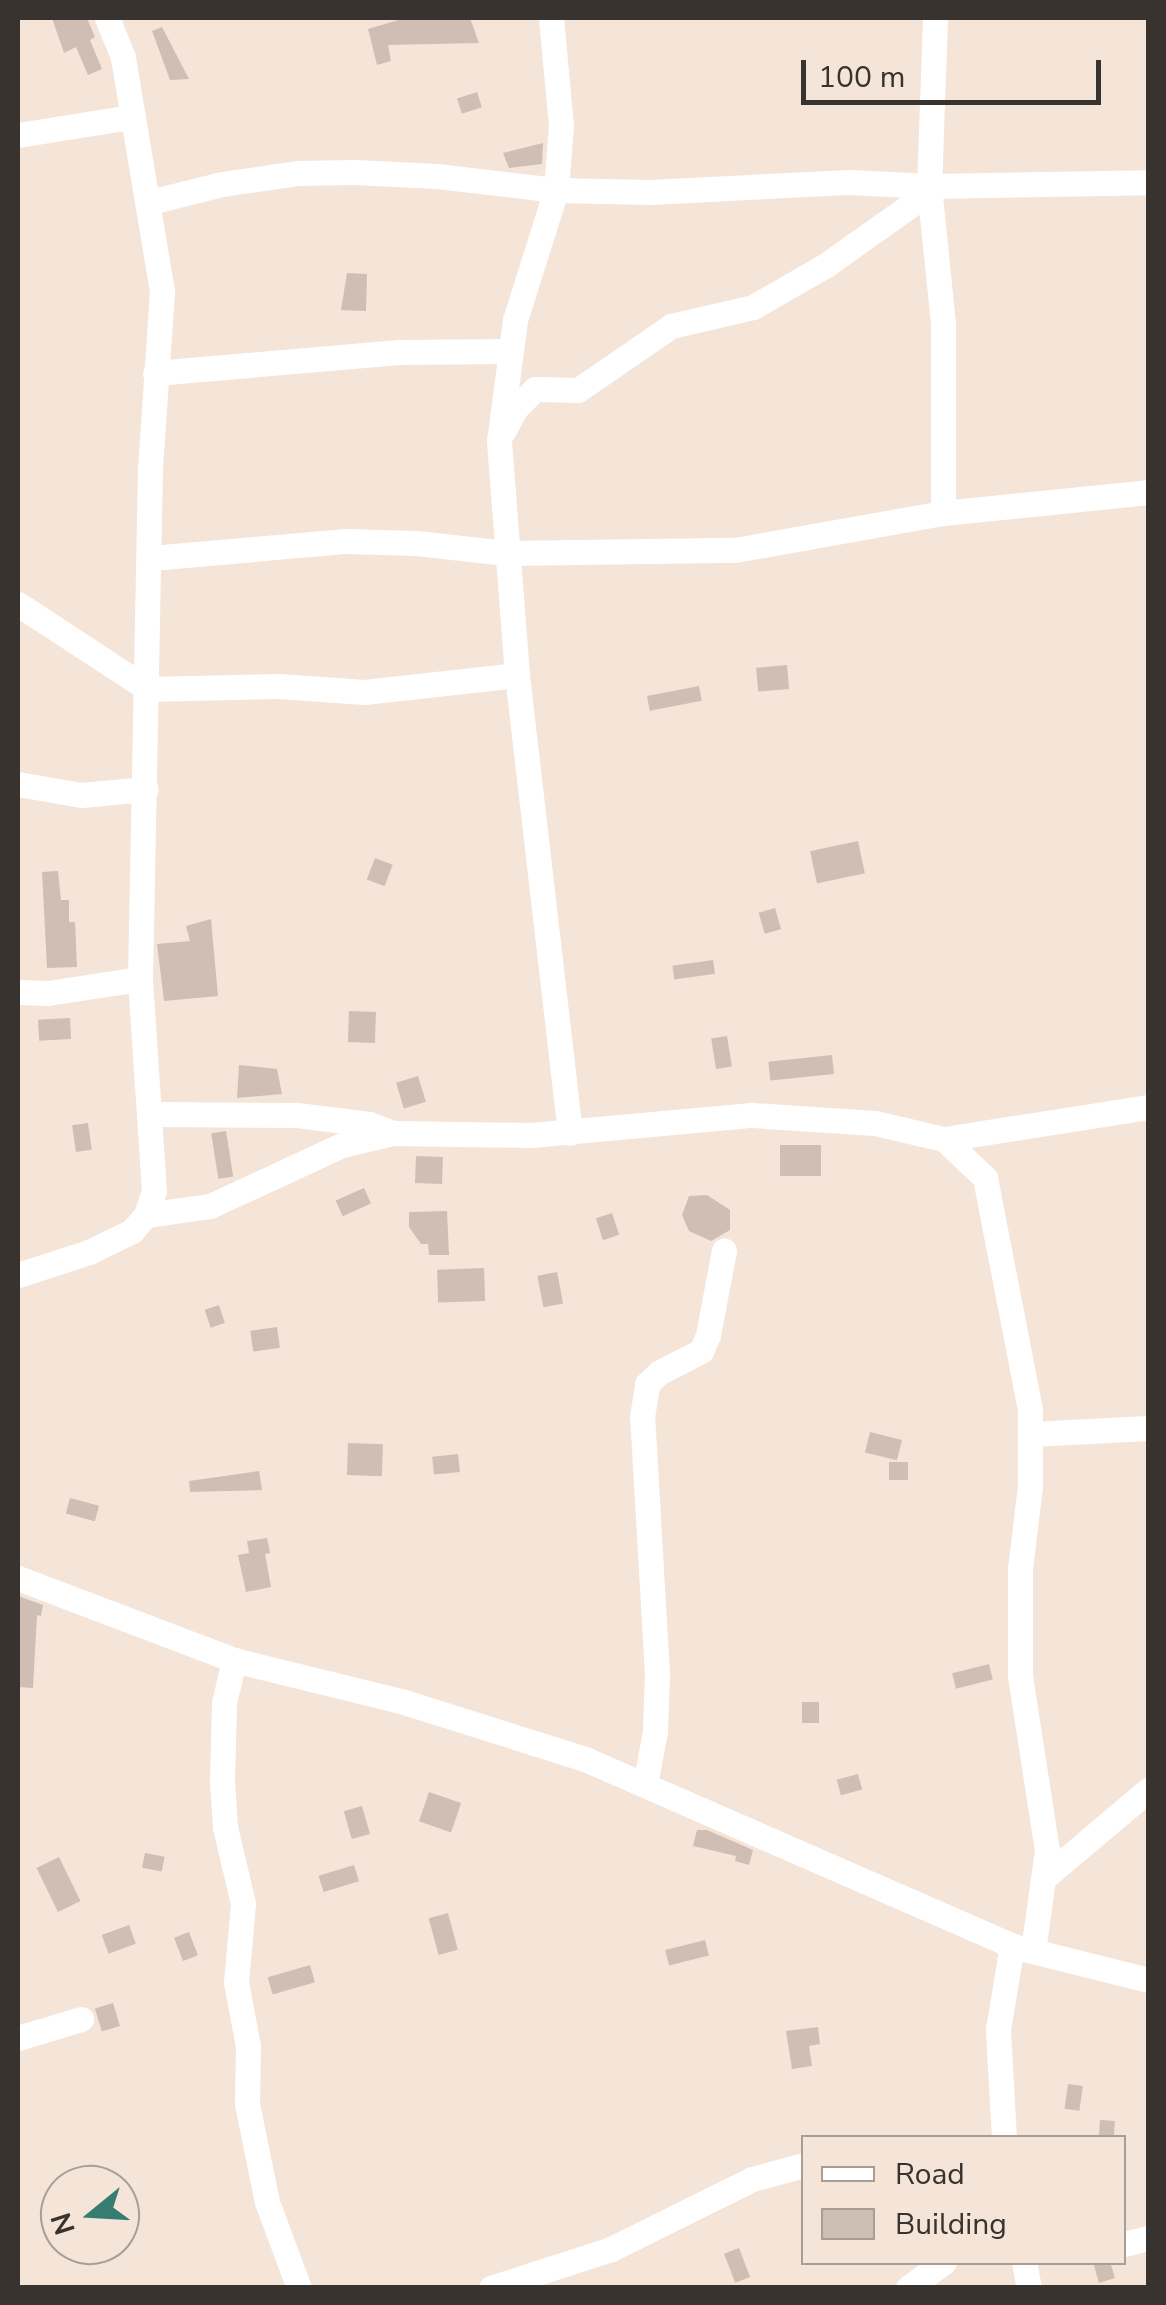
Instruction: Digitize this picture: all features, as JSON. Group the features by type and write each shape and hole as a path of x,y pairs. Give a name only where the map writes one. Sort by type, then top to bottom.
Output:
{"street":[{"path":"107,18 123,57 162,291 156,373 140,979 154,1191 146,1216"},
{"path":"552,18 561,125 556,190 509,350 498,440 517,675 570,1133"},
{"path":"935,18 929,189 943,324 943,513"},
{"path":"18,135 132,117"},
{"path":"150,202 222,184 297,173 438,176 556,190 650,192 850,182 929,189 1148,182"},
{"path":"498,440 516,408 535,389 578,390 671,326 729,316 768,300 826,265 929,189"},
{"path":"156,373 399,352 509,350"},
{"path":"151,558 346,541 416,543 506,554 735,550 822,538 943,513 1148,492"},
{"path":"18,604 148,689 279,686 378,692 517,675"},
{"path":"18,784 81,794 146,789"},
{"path":"18,992 48,993 140,979"},
{"path":"18,1275 112,1243 146,1216 210,1206 342,1144 393,1133 491,1137 752,1115 864,1122 944,1139 1148,1107"},
{"path":"150,1114 297,1115 370,1124 393,1133"},
{"path":"944,1139 985,1178 1026,1381 1031,1434 1020,1568 1020,1676 1043,1818 1045,1877 998,2029 1004,2135"},
{"path":"645,1784 655,1731 657,1674 642,1417 646,1384 660,1372 701,1351 708,1336 724,1250"},
{"path":"1031,1434 1148,1428"},
{"path":"18,1578 234,1660 401,1701 585,1759 1023,1948 1148,1980"},
{"path":"234,1660 224,1704 222,1781 225,1827 243,1904 236,1982 248,2046 247,2104 267,2202 299,2288"},
{"path":"1045,1877 1148,1790"},
{"path":"18,2038 81,2019"},
{"path":"491,2288 611,2249 752,2179 801,2166"},
{"path":"908,2288 940,2265"}],"building":[{"path":"52,18 87,18 95,37 90,40 102,69 88,75 76,47 64,53"},
{"path":"405,18 470,18 479,43 388,45 391,61 377,65 368,29"},
{"path":"162,27 189,79 170,80 152,31"},
{"path":"477,92 482,107 462,114 457,98"},
{"path":"543,143 542,164 509,168 503,153"},
{"path":"347,273 367,274 366,311 341,310"},
{"path":"787,665 789,689 758,692 756,668"},
{"path":"699,686 702,701 650,711 647,696"},
{"path":"858,841 865,873 817,883 810,851"},
{"path":"375,858 393,865 384,886 367,879"},
{"path":"58,871 61,900 69,900 69,922 75,922 77,967 47,968 42,872"},
{"path":"775,908 781,929 765,934 759,913"},
{"path":"211,919 218,996 164,1001 157,944 190,941 186,926"},
{"path":"713,960 715,974 674,980 672,966"},
{"path":"349,1011 376,1012 375,1043 348,1042"},
{"path":"70,1018 71,1039 39,1041 38,1020"},
{"path":"727,1036 732,1067 716,1069 711,1039"},
{"path":"832,1055 834,1074 770,1081 768,1062"},
{"path":"239,1065 277,1069 282,1094 237,1098"},
{"path":"418,1076 426,1102 404,1109 396,1083"},
{"path":"88,1123 92,1150 76,1152 72,1125"},
{"path":"226,1131 233,1176 218,1179 211,1133"},
{"path":"780,1145 821,1145 821,1176 780,1176"},
{"path":"416,1156 443,1157 442,1184 415,1183"},
{"path":"364,1188 371,1204 343,1216 336,1201"},
{"path":"707,1195 730,1210 730,1230 711,1241 689,1231 682,1215 689,1196"},
{"path":"447,1211 449,1255 429,1255 428,1244 421,1244 409,1227 409,1212"},
{"path":"612,1213 619,1235 603,1240 596,1218"},
{"path":"484,1268 485,1301 438,1303 437,1270"},
{"path":"557,1272 563,1303 543,1307 537,1276"},
{"path":"219,1305 225,1323 211,1328 205,1310"},
{"path":"277,1327 280,1348 253,1352 250,1331"},
{"path":"870,1432 902,1440 897,1460 865,1452"},
{"path":"348,1443 383,1444 382,1476 347,1475"},
{"path":"458,1454 460,1472 434,1475 432,1457"},
{"path":"889,1462 908,1462 908,1480 889,1480"},
{"path":"259,1471 262,1490 190,1492 189,1481"},
{"path":"70,1498 99,1506 95,1521 66,1513"},
{"path":"267,1538 270,1553 265,1554 271,1587 246,1592 238,1555 249,1553 247,1541"},
{"path":"18,1596 43,1605 41,1616 37,1615 33,1688 18,1687"},
{"path":"989,1664 993,1680 956,1689 952,1673"},
{"path":"802,1702 819,1702 819,1723 802,1723"},
{"path":"858,1774 862,1789 841,1795 837,1780"},
{"path":"429,1792 461,1803 451,1832 419,1821"},
{"path":"362,1806 370,1834 352,1839 344,1811"},
{"path":"697,1830 707,1830 753,1850 749,1865 735,1861 736,1856 693,1846"},
{"path":"145,1853 165,1857 162,1872 142,1868"},
{"path":"59,1857 80,1901 58,1912 37,1868"},
{"path":"354,1865 359,1881 324,1892 319,1876"},
{"path":"448,1913 458,1950 439,1955 429,1918"},
{"path":"129,1925 136,1944 109,1954 102,1935"},
{"path":"189,1932 198,1955 183,1961 174,1938"},
{"path":"705,1940 709,1956 669,1965 665,1950"},
{"path":"310,1965 315,1982 273,1994 268,1977"},
{"path":"113,2003 120,2026 102,2032 95,2009"},
{"path":"818,2027 820,2044 809,2046 812,2066 792,2069 786,2031"},
{"path":"1068,2084 1083,2086 1079,2111 1065,2109"},
{"path":"1100,2120 1115,2121 1114,2135 1099,2135"},
{"path":"739,2248 750,2277 735,2283 724,2254"},
{"path":"1094,2265 1111,2265 1115,2278 1099,2283"}]}
